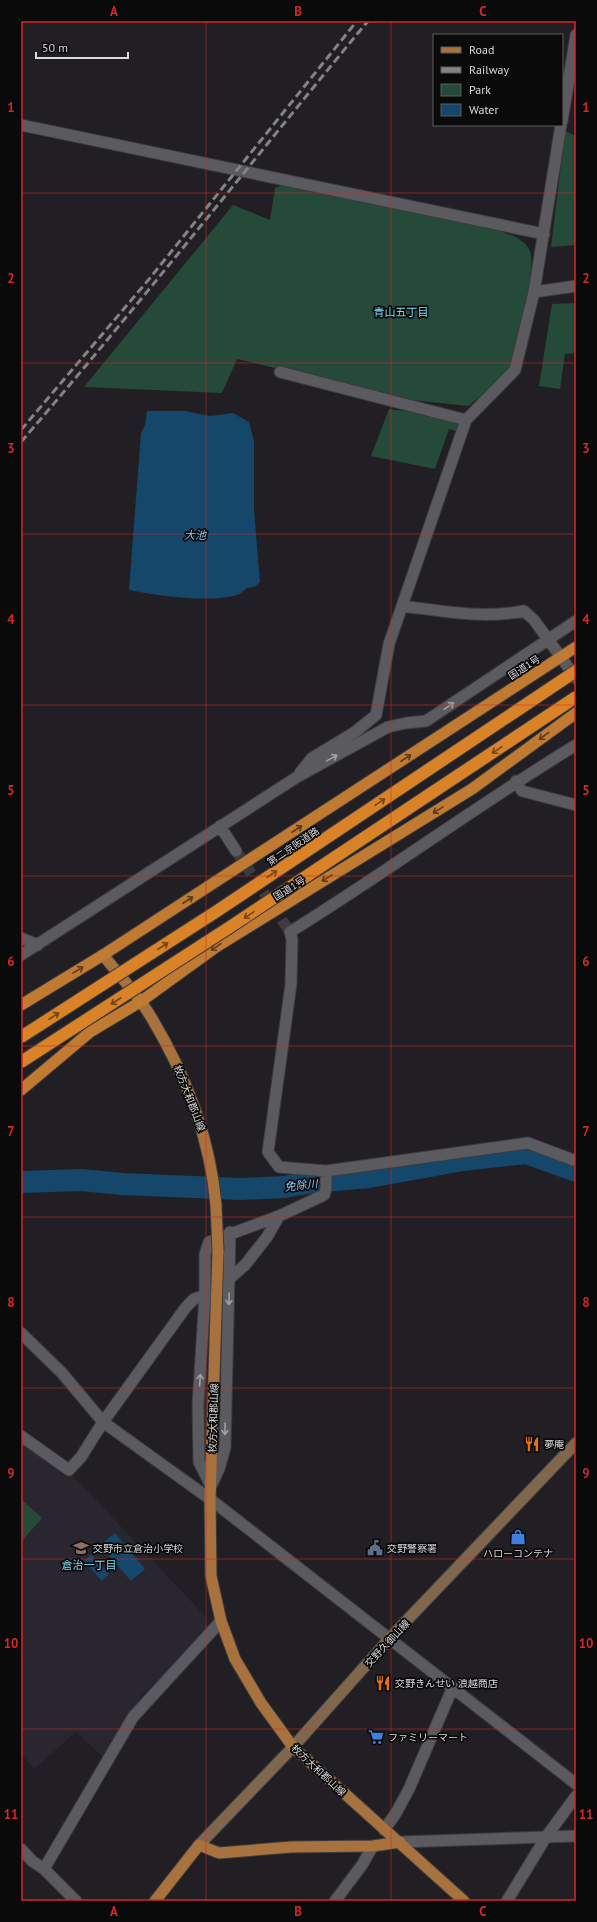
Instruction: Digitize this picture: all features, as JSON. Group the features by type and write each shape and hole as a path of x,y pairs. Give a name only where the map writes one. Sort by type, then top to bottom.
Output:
{"highway":[{"name":"国道1号","path":"21,1005 103,954 576,647"},
{"name":"第二京阪道路","path":"21,1037 214,913 576,671"},
{"path":"21,1062 237,923 576,697"},
{"name":"国道1号","path":"21,1090 90,1032 140,1002 216,947 472,789 576,714"}],"main road":[{"name":"枚方大和郡山線","path":"103,954 151,1016 179,1068 204,1136 212,1178 216,1200 218,1251 210,1499 211,1576 221,1622 235,1659 261,1703 293,1747 464,1901"},
{"name":"交野久御山線","path":"199,1844 293,1747 390,1638 576,1443"},
{"path":"155,1901 199,1844 219,1853 291,1847 373,1846 400,1842"}],"street":[{"path":"563,115 576,35"},
{"path":"21,125 544,234"},
{"path":"297,777 312,758 355,732 376,715 390,644 466,420 515,370 534,292 561,126"},
{"path":"534,292 576,286"},
{"path":"280,372 466,420"},
{"path":"402,606 454,613 505,615 524,611 534,620 576,678"},
{"path":"21,955 297,777 388,727 426,721 576,620"},
{"path":"576,745 516,781 387,870 290,932 292,939 291,984 268,1152 279,1166 326,1171 528,1143 576,1161"},
{"path":"516,781 522,791 576,805"},
{"path":"220,826 236,851"},
{"path":"21,938 38,945"},
{"path":"211,1486 199,1462 198,1404 205,1295 205,1254 209,1242 230,1232 279,1216 324,1195 326,1189 326,1171"},
{"path":"229,1279 249,1259 267,1237 279,1216"},
{"path":"211,1486 225,1448 230,1232"},
{"path":"21,1436 69,1470 81,1457 103,1422 186,1307 194,1298 205,1295"},
{"path":"21,1333 62,1373 103,1422 210,1499 576,1784"},
{"path":"44,1869 133,1717 221,1622"},
{"path":"384,1830 396,1813 409,1789 452,1687"},
{"path":"507,1901 546,1837 576,1796"},
{"path":"400,1842 576,1836"},
{"path":"335,1901 362,1865 373,1846"},
{"path":"21,1849 32,1861 44,1869 76,1901"}],"shaded area":[{"name":"交野市立倉治小学校","path":"21,1441 78,1481 204,1615 208,1630 141,1696 103,1757 76,1732 34,1769 21,1754"}],"green space":[{"path":"565,131 576,136 576,245 551,247"},
{"path":"285,184 484,225 516,237 527,245 530,251 531,274 517,347 510,370 507,374 497,384 468,406 403,399 237,359 222,393 84,387 233,205 270,220 275,188"},
{"path":"576,303 576,353 565,354 560,389 539,386 552,304"},
{"path":"389,409 428,414 458,422 456,431 449,429 435,469 371,456"},
{"path":"21,1499 42,1518 21,1542"}],"water":[{"name":"大池","path":"147,411 185,411 210,416 233,413 249,422 254,441 254,510 260,582 253,587 247,588 237,595 198,599 129,590 141,433 145,425"},
{"path":"115,1533 145,1569 131,1581 100,1545"},
{"path":"91,1554 109,1574 102,1581 84,1561"}],"waterway":[{"name":"免除川","path":"21,1182 81,1180 122,1184 241,1189 284,1187 313,1182 369,1177 463,1160 526,1153 576,1171"}],"tunnel":[{"path":"236,851 290,932"}],"railway":[{"path":"21,430 150,278 357,21"},
{"path":"21,442 153,285 368,21"}],"place":[{"name":"夢庵","path":"532,1444"},
{"name":"ハローコンテナ","path":"518,1537"},
{"name":"交野市立倉治小学校","path":"81,1548"},
{"name":"交野警察署","path":"375,1548"},
{"name":"交野きんせい 浪越商店","path":"383,1683"},
{"name":"ファミリーマート","path":"376,1737"}],"district":[{"name":"青山五丁目","path":"401,312"},
{"name":"倉治一丁目","path":"89,1565"}]}
